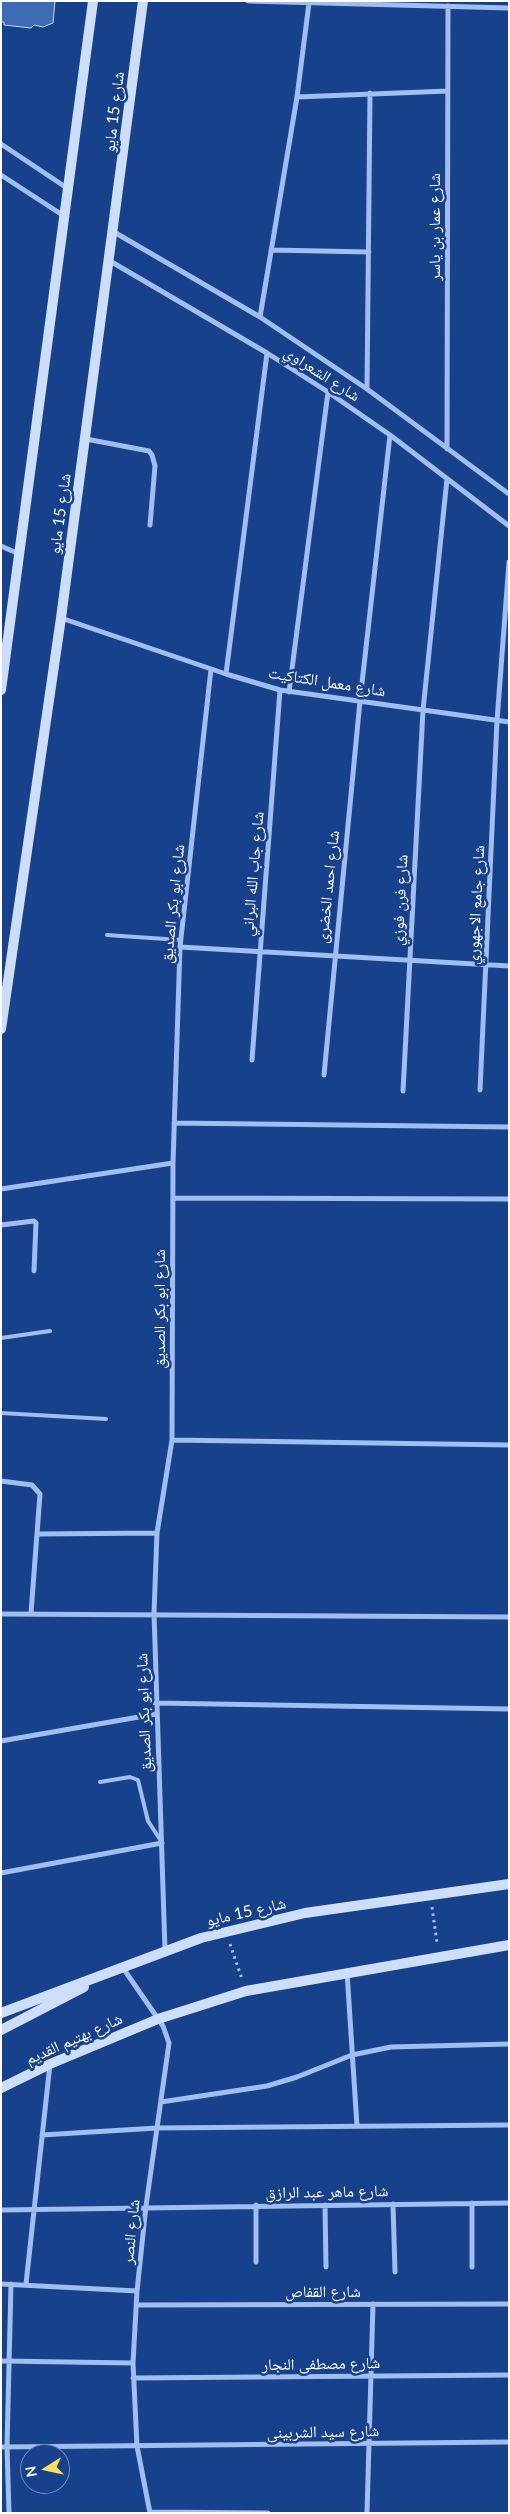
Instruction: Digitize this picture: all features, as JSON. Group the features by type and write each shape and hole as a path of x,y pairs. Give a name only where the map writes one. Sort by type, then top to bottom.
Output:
{"main road":[{"path":"1,690 93,1"},
{"name":"شارع 15 مايو","path":"1,1029 62,618 143,1"},
{"name":"شارع 15 مايو","path":"1,2013 165,1950 226,1932 306,1913 509,1884"},
{"path":"158,2018 246,1991 509,1944"},
{"path":"1,2030 123,1967"},
{"name":"شارع بهتيم القديم","path":"1,2088 50,2064 158,2018"}],"street":[{"path":"248,1 509,8"},
{"path":"260,317 297,97 309,3"},
{"name":"شارع عمار بن ياسر","path":"447,449 448,6"},
{"path":"297,97 448,91"},
{"path":"367,389 370,94"},
{"path":"1,144 67,188"},
{"path":"1,175 64,216"},
{"name":"شارع الشعراوي","path":"114,232 260,317 367,389 509,494"},
{"path":"271,250 368,252"},
{"name":"شارع الشعراوي","path":"110,260 267,353 328,392 390,434 509,526"},
{"path":"226,674 267,353"},
{"path":"289,692 328,392"},
{"name":"شارع احمد الخضرى","path":"324,1075 360,701 390,434"},
{"path":"86,439 149,451 155,466 150,525"},
{"name":"شارع فرن فوزي","path":"404,1091 423,710 447,479"},
{"path":"1,546 20,554"},
{"name":"شارع جامع الاجهوري","path":"480,1090 498,721 509,562"},
{"name":"شارع معمل الكتاكيت","path":"62,618 210,669 280,690 509,722"},
{"name":"شارع ابو بكر الصديق","path":"165,1950 155,1703 154,1613 157,1533 172,1440 173,1163 180,940 210,669"},
{"name":"شارع جاب الله البراني","path":"252,1060 280,690"},
{"path":"180,948 509,966"},
{"path":"174,1122 509,1127"},
{"path":"1,1189 173,1163"},
{"path":"174,1198 509,1199"},
{"path":"1,1225 34,1221 36,1223 34,1270"},
{"path":"172,1440 509,1445"},
{"path":"1,1481 26,1484 36,1488 40,1499 31,1613"},
{"path":"38,1534 157,1533"},
{"path":"1,1614 154,1613 509,1617"},
{"path":"155,1703 509,1709"},
{"path":"1,1741 156,1714"},
{"path":"1,1873 162,1843"},
{"name":"شارع النصر","path":"123,1967 158,2018 167,2034 169,2043 146,2206 137,2290 133,2363 137,2446 150,2512"},
{"path":"347,1972 357,2126"},
{"path":"161,2102 267,2086 297,2077 352,2055 391,2048 509,2044"},
{"path":"26,2284 50,2064"},
{"path":"42,2135 157,2128 509,2125"},
{"path":"472,2203 472,2267"},
{"name":"شارع ماهر عبد الرازق","path":"1,2210 146,2206 509,2203"},
{"path":"393,2204 394,2272"},
{"path":"325,2205 326,2267"},
{"path":"256,2206 256,2262"},
{"path":"1,2284 137,2290"},
{"path":"9,2513 4,2446 10,2361 12,2284"},
{"name":"شارع القفاص","path":"137,2304 509,2304"},
{"path":"367,2513 373,2304"},
{"path":"1,2361 133,2363"},
{"name":"شارع مصطفى النجار","path":"133,2378 509,2375"},
{"name":"شارع سيد الشربينى","path":"4,2446 509,2442"},
{"path":"150,2512 268,2513"}],"lane":[{"path":"108,934 180,940"},
{"path":"1,1338 50,1331"},
{"path":"1,1413 106,1419"},
{"path":"100,1782 130,1777 138,1780 148,1821 162,1843"}],"path":[{"path":"430,1895 439,1956"},
{"path":"226,1932 246,1991"}],"building":[{"path":"1,1 55,1 53,23 43,27 34,25 31,28 4,25 4,22 1,22"}]}
